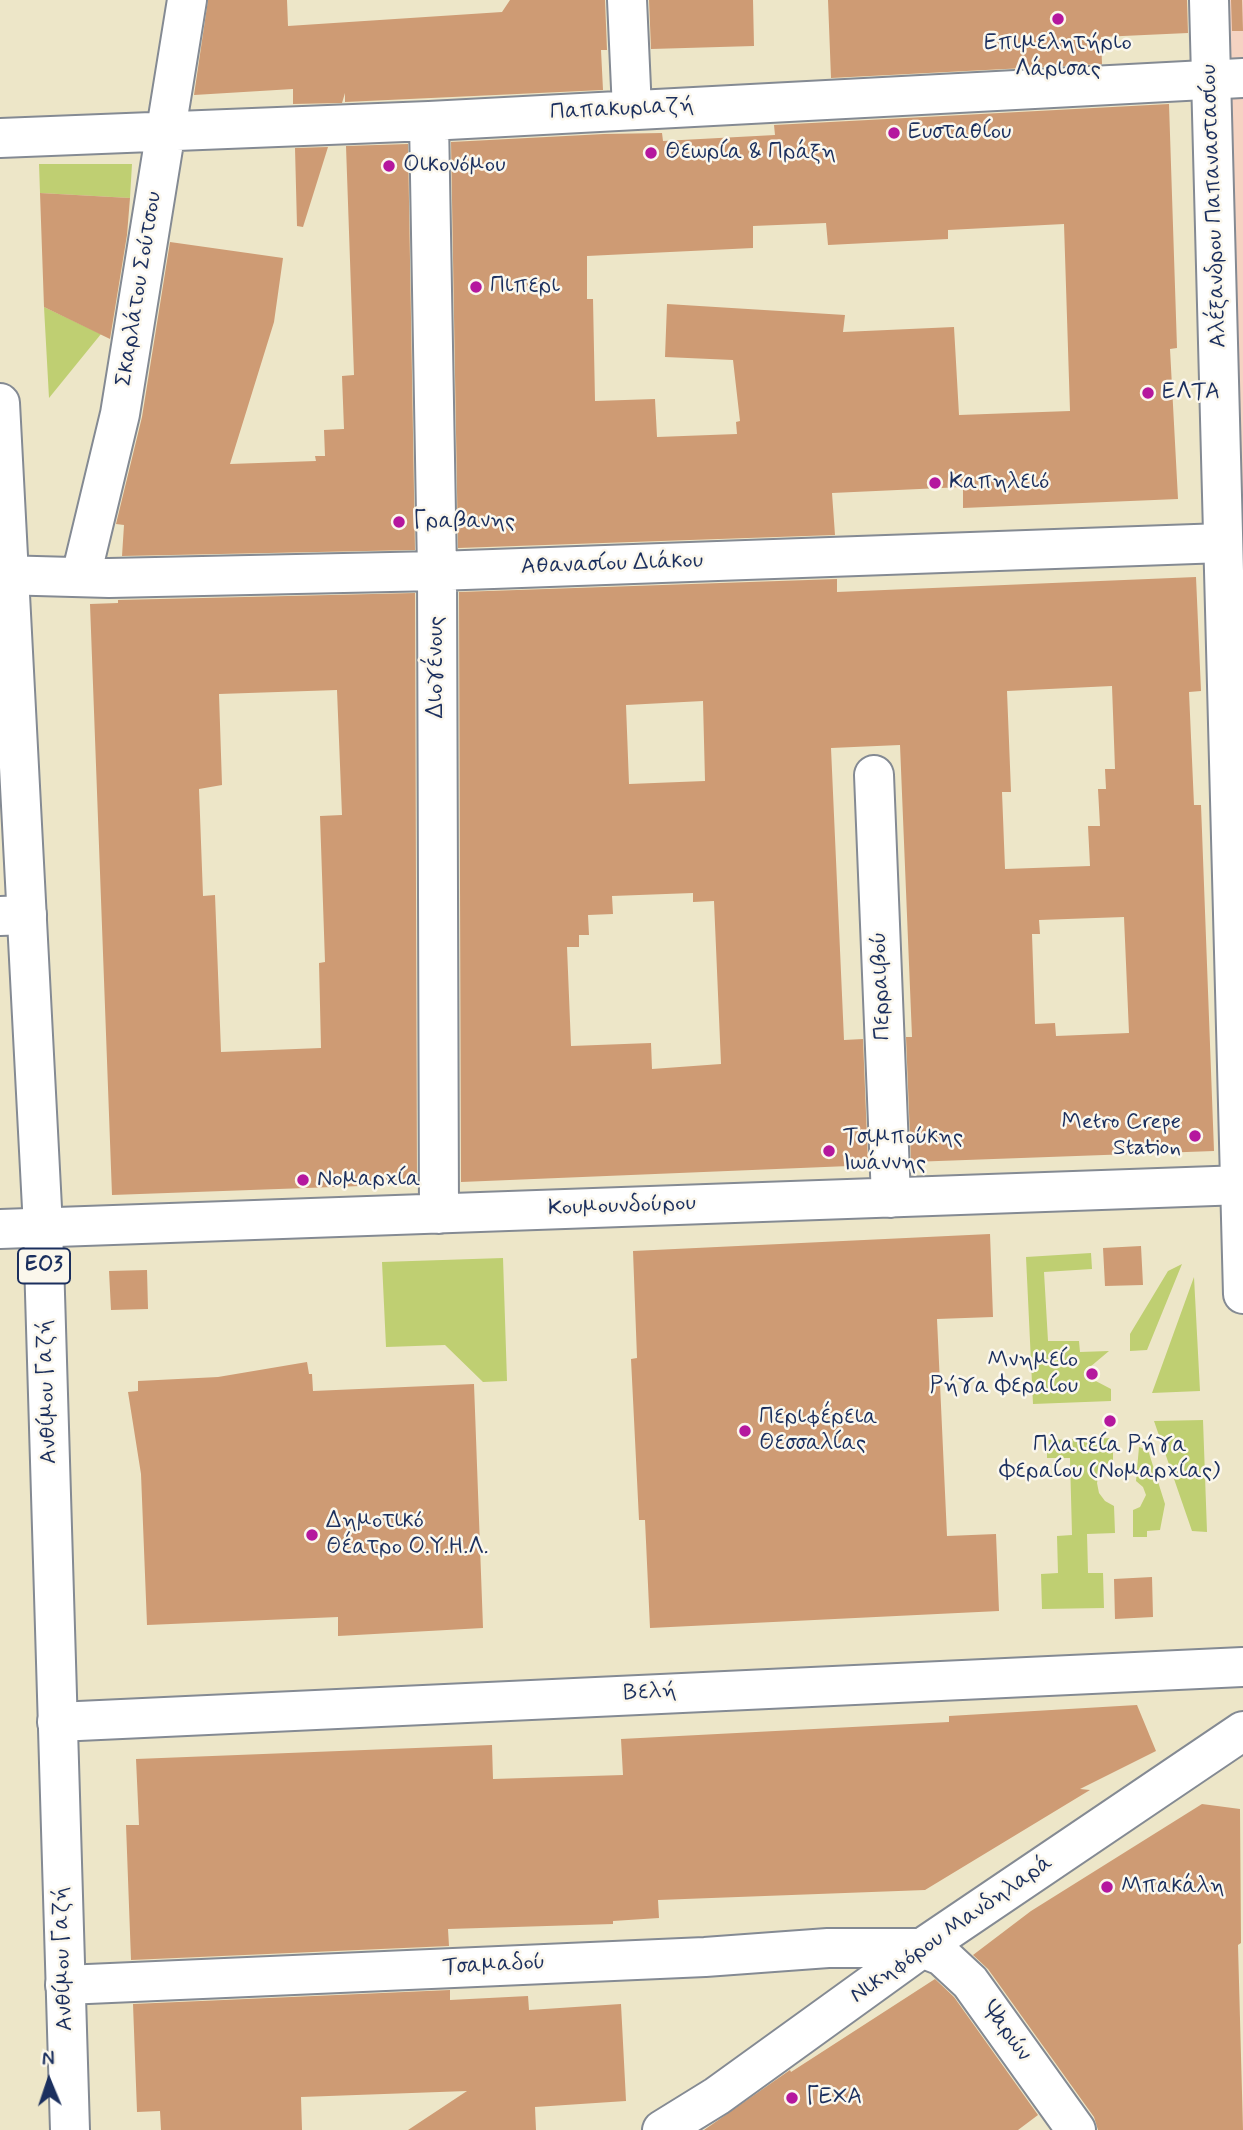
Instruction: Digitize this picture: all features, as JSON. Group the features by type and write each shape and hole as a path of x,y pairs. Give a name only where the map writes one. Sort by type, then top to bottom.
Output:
{"street":[{"name":"Σκαρλάτου Σούτσου","path":"81,576 120,415 187,0"},
{"path":"628,0 632,110"},
{"name":"Αλέξανδρου Παπαναστασίου","path":"1209,0 1227,78 1223,543 1238,892 1243,1294"},
{"name":"Παπακυριαζή","path":"0,138 429,121 1227,78"},
{"name":"Διογένους","path":"429,121 437,572 439,1214"},
{"name":"Ανθίμου Γαζή","path":"0,403 13,915 43,1227 70,2130"},
{"name":"Αθανασίου Διάκου","path":"5,575 437,572 1223,543"},
{"name":"Περραιβού","path":"874,775 891,1198"},
{"name":"Κουμουνδούρου","path":"0,1229 1242,1186"},
{"name":"Βελή","path":"57,1722 1243,1667"},
{"name":"Νικηφόρου Μανδηλαρά","path":"662,2130 717,2096 922,1948 1243,1731"},
{"name":"Τσαμαδού","path":"65,1985 691,1957 828,1948 922,1948"},
{"name":"Ψαρών","path":"922,1948 942,1956 970,1982 1076,2130"}],"shaded area":[{"path":"1225,0 1243,0 1243,605"}],"green space":[{"path":"39,164 132,164 130,198 40,193"},
{"path":"44,307 101,334 49,398"},
{"path":"1091,1253 1092,1269 1044,1272 1048,1341 1079,1341 1080,1352 1109,1351 1090,1367 1090,1378 1111,1389 1111,1401 1033,1404 1026,1257"},
{"path":"503,1258 507,1381 483,1382 445,1345 386,1347 382,1262"},
{"path":"1182,1264 1147,1350 1130,1351 1130,1334 1168,1271"},
{"path":"1194,1277 1200,1391 1152,1393"},
{"path":"1203,1420 1207,1532 1192,1531 1154,1421"},
{"path":"1113,1438 1113,1460 1099,1473 1097,1483 1099,1493 1105,1501 1114,1506 1115,1533 1087,1534 1088,1573 1103,1573 1104,1608 1042,1609 1041,1574 1058,1573 1057,1536 1072,1535 1070,1458 1047,1458 1047,1440"},
{"path":"1139,1447 1148,1450 1165,1504 1160,1530 1147,1531 1147,1537 1133,1537 1133,1510 1140,1507 1146,1495 1143,1487 1136,1481"}],"building":[{"path":"208,0 287,0 288,26 502,12 510,0 605,0 607,50 601,50 603,90 345,102 345,93 342,103 293,104 293,89 194,95"},
{"path":"649,0 753,0 754,46 651,49"},
{"path":"828,0 1187,0 1188,33 1101,37 1102,64 831,78"},
{"path":"1231,0 1242,0 1243,31 1232,31"},
{"path":"1169,104 1177,348 1170,349 1178,499 963,508 963,487 832,493 835,535 458,548 451,142 662,133 663,141 775,135 774,125","holes":["826,223 828,245 948,239 948,230 1064,224 1070,411 959,415 954,327 843,332 845,315 667,304 665,357 733,360 740,421 736,422 737,434 657,437 655,399 595,401 593,299 587,299 587,256 753,248 753,226"]},
{"path":"408,144 415,550 122,556 124,525 116,524 142,417 170,242 283,258 274,322 230,464 316,461 315,456 325,456 324,430 344,429 342,376 354,375 346,146"},
{"path":"328,147 303,227 297,226 295,148"},
{"path":"40,193 130,198 127,235 110,339 44,307"},
{"path":"1196,577 1201,691 1189,692 1194,805 1201,805 1214,1151 911,1162 906,1037 912,1037 900,745 831,748 844,1040 863,1039 868,1163 849,1166 461,1182 459,592 837,579 837,592","holes":["1112,686 1115,769 1105,769 1106,789 1098,789 1100,826 1088,826 1090,866 1005,869 1002,792 1011,792 1007,691","703,701 705,781 629,784 626,705","693,893 693,902 714,901 721,1064 652,1069 651,1043 571,1046 567,947 579,947 579,935 589,935 588,915 613,914 612,896","1124,917 1129,1033 1056,1036 1055,1023 1035,1024 1032,934 1040,934 1039,920"]},
{"path":"415,593 417,1184 112,1195 90,604 118,603 118,600","holes":["337,690 342,815 320,816 325,962 319,963 321,1048 221,1052 215,895 203,896 199,789 222,785 219,694"]},
{"path":"990,1234 993,1317 937,1319 947,1536 996,1534 999,1611 650,1628 645,1520 639,1520 631,1359 637,1358 633,1251"},
{"path":"1141,1246 1143,1285 1105,1286 1103,1248"},
{"path":"147,1270 148,1309 111,1310 109,1271"},
{"name":"Δημοτικό Θέατρο Ο.Υ.Η.Λ.","path":"307,1362 309,1374 312,1374 313,1391 474,1384 483,1628 338,1636 338,1617 147,1625 141,1474 128,1392 138,1391 138,1381 218,1377"},
{"path":"1152,1577 1153,1617 1115,1619 1114,1579"},
{"path":"1137,1705 1156,1751 1080,1789 1090,1790 925,1890 658,1900 659,1918 613,1921 613,1924 448,1929 449,1946 131,1960 126,1825 139,1825 136,1759 492,1745 493,1779 623,1775 621,1739 949,1722 949,1716"},
{"path":"1202,1804 1240,1809 1241,1943 1238,1945 1243,2130 1098,2130 1094,2117 988,1969 973,1955 1031,1911"},
{"path":"935,1979 954,1997 1038,2115 1018,2130 704,2130 790,2070 791,2072"},
{"path":"450,1990 450,2000 528,1996 529,2010 621,2004 626,2101 535,2107 536,2130 408,2130 467,2091 301,2097 302,2130 161,2130 160,2111 137,2112 133,2004"}],"place":[{"name":"Επιμελητήριο Λάρισας","path":"1058,19"},
{"name":"Ευσταθίου","path":"894,133"},
{"name":"Θεωρία & Πράξη","path":"651,153"},
{"name":"Οικονόμου","path":"389,166"},
{"name":"Πιπερι","path":"476,287"},
{"name":"ΕΛΤΑ","path":"1148,393"},
{"name":"Καπηλειό","path":"935,483"},
{"name":"Γραβανης","path":"399,522"},
{"name":"Metro Crepe Station","path":"1195,1136"},
{"name":"Τσιμπούκης Ιωάννης","path":"829,1151"},
{"name":"Νομαρχία","path":"303,1180"},
{"name":"Μνημείο Ρήγα Φεραίου","path":"1092,1374"},
{"name":"Πλατεία Ρήγα Φεραίου (Νομαρχίας)","path":"1110,1421"},
{"name":"Περιφέρεια Θεσσαλίας","path":"745,1431"},
{"name":"Δημοτικό Θέατρο Ο.Υ.Η.Λ.","path":"312,1535"},
{"name":"Μπακάλη","path":"1107,1887"},
{"name":"ΓΕΧΑ","path":"792,2098"}]}
